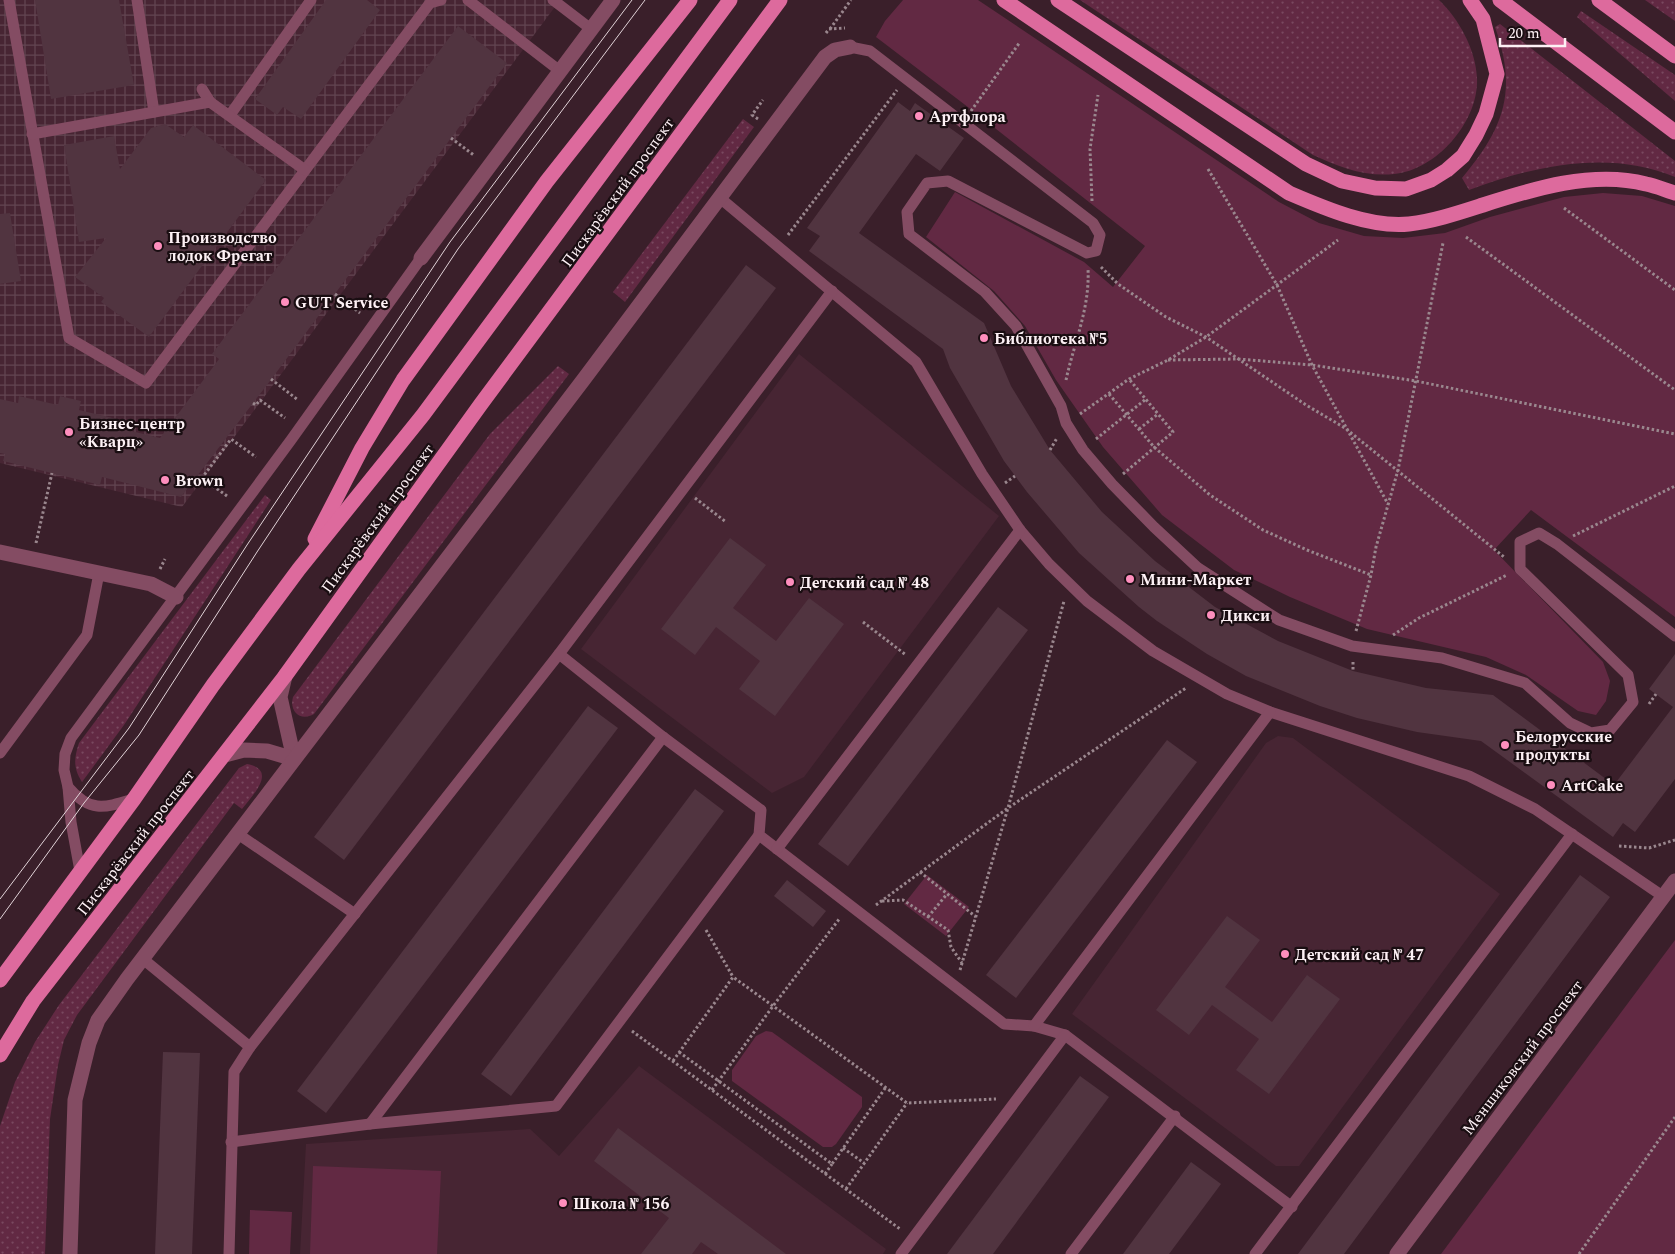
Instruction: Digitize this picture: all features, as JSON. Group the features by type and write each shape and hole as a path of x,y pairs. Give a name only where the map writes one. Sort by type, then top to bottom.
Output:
{"main road":[{"path":"299,568 362,448 403,380 547,180 690,0"},
{"name":"Пискарёвский проспект","path":"0,980 134,798 213,685 299,568 423,415 730,0"},
{"path":"1004,0 1289,193 1326,209 1369,221 1408,224 1439,219 1565,182 1604,179 1645,183 1675,193"},
{"path":"1058,0 1306,164 1342,182 1375,188 1406,189 1431,180 1448,170 1463,156 1486,114 1497,74 1482,19 1470,0"},
{"path":"1500,0 1675,132"},
{"path":"1599,0 1675,56"},
{"name":"Пискарёвский проспект","path":"0,1055 33,1001 285,676 481,404 780,1"}],"street":[{"path":"421,258 613,0"},
{"path":"70,1254 75,1100 86,1052 98,1020 294,759 584,379 825,57 835,50 850,47"},
{"path":"0,552 151,584 176,598"},
{"path":"285,676 280,697 294,759"},
{"path":"225,755 244,750 267,751 294,759"},
{"name":"Меншиковский проспект","path":"1397,1254 1675,881"}],"lane":[{"path":"8,0 68,338 146,384 432,1"},
{"path":"137,0 154,112"},
{"path":"230,115 311,0"},
{"path":"468,0 560,71"},
{"path":"553,0 591,29"},
{"path":"850,47 870,51 1093,223 1100,235 1096,251 1087,253 948,181 928,183 907,212 909,234 985,292 1016,326 1060,406 1066,424 1083,450 1112,484 1198,568 1279,620 1352,646 1442,658 1525,682 1570,723 1591,733 1610,730 1633,702 1628,675 1520,569 1520,542 1539,534 1557,544 1675,636"},
{"path":"202,89 210,102 305,170"},
{"path":"32,134 210,102"},
{"path":"720,198 916,362 982,474 1020,530 1048,564 1087,601 1153,651 1227,694 1270,712 1469,776 1535,810 1664,896"},
{"path":"80,871 64,770 65,754 71,738 176,598 421,258"},
{"path":"229,1254 234,1072 250,1047 559,654 832,291"},
{"path":"777,849 1020,530"},
{"path":"0,753 87,636 99,573"},
{"path":"231,1142 370,1124 556,1106 759,835 761,810 662,736 559,654"},
{"path":"1034,1026 1270,712"},
{"path":"370,1124 662,736"},
{"path":"68,787 84,803 95,807 107,807 134,798"},
{"path":"238,834 355,914"},
{"path":"1256,1254 1572,834"},
{"path":"759,835 956,985 1004,1024 1034,1026 1065,1035 1292,1206"},
{"path":"143,959 250,1047"},
{"path":"901,1254 1065,1035"},
{"path":"1071,1254 1175,1116"}],"path":[{"path":"829,29 851,0"},
{"path":"963,121 1020,42"},
{"path":"779,247 906,78"},
{"path":"1093,223 1090,148 1098,95"},
{"path":"760,120 752,115 763,100"},
{"path":"451,138 477,157"},
{"path":"1208,169 1277,285 1312,365 1389,505"},
{"path":"1564,208 1675,290"},
{"path":"1466,237 1675,390"},
{"path":"1066,424 1129,379 1168,360 1206,337 1338,240"},
{"path":"1352,646 1371,575 1376,547 1398,470 1443,243"},
{"path":"1087,253 1118,284 1166,317 1206,337 1306,405 1345,428 1520,569 1419,618 1374,648"},
{"path":"1060,406 1072,350 1083,319 1088,283 1087,253"},
{"path":"335,294 360,313"},
{"path":"1168,360 1238,359 1312,365 1416,381 1675,434"},
{"path":"271,379 298,400"},
{"path":"1112,484 1154,446 1173,432 1129,379"},
{"path":"1109,394 1154,446 1210,495 1263,530 1307,550 1371,575"},
{"path":"1083,450 1146,399"},
{"path":"253,403 256,405 260,400 285,418"},
{"path":"1139,429 1158,414"},
{"path":"227,496 202,478 231,438 256,457"},
{"path":"212,456 216,459"},
{"path":"39,530 52,473"},
{"path":"1557,544 1675,486"},
{"path":"682,489 726,522"},
{"path":"956,985 1008,808 1069,584"},
{"path":"863,622 918,664"},
{"path":"863,914 1008,808 1201,678"},
{"path":"1588,845 1649,848 1675,840"},
{"path":"920,872 976,917"},
{"path":"928,917 947,894"},
{"path":"882,901 903,900 948,930 951,947 962,964"},
{"path":"712,1090 773,1006 851,905"},
{"path":"698,916 734,977 907,1102 1019,1098"},
{"path":"673,1061 734,977"},
{"path":"620,1022 913,1238"},
{"path":"679,1052 832,1164"},
{"path":"825,1174 886,1087"},
{"path":"846,1189 907,1102"},
{"path":"1579,1254 1675,1117"},
{"path":"842,1148 864,1163"}],"shaded area":[{"path":"0,0 560,0 182,507 0,463"},
{"path":"903,0 978,0 1279,202 1319,223 1364,236 1403,238 1445,233 1490,217 1564,197 1603,193 1642,196 1675,206 1675,617 1531,510 1494,550 1603,662 1610,681 1606,701 1596,715 1578,711 1526,675 1486,657 1367,629 1290,597 1234,570 1162,515 1103,447 1056,380 1025,326 994,291 926,237 955,192 1084,262 1113,287 1145,246 876,37 885,21"},
{"path":"1080,0 1439,0 1460,26 1470,46 1476,67 1476,94 1471,111 1452,141 1440,153 1425,163 1410,170 1394,174 1383,175 1352,170 1313,155"},
{"path":"1645,0 1675,0 1675,21"},
{"path":"1581,11 1675,75 1675,101 1577,17"},
{"path":"1500,24 1675,161 1675,177 1650,169 1598,162 1545,168 1494,181 1469,190 1462,178 1488,142 1503,108 1506,90 1505,71 1502,50 1495,27"},
{"path":"743,119 754,127 625,302 613,292"},
{"name":"Детский сад № 48","path":"799,354 999,516 804,777 772,793 581,649"},
{"path":"558,366 569,374 314,714 304,717 297,714 293,707 293,697 490,434"},
{"path":"265,495 271,500 124,725 82,782 75,763 79,743"},
{"name":"Детский сад № 47","path":"1278,736 1293,738 1500,894 1299,1166 1276,1166 1072,1014 1266,743"},
{"path":"247,764 256,767 261,772 262,777 257,790 242,809 234,803 77,1015 64,1040 58,1065 50,1119 45,1254 0,1254 0,1126 15,1082 35,1042 59,1005 239,768"},
{"path":"927,875 969,907 946,936 904,904"},
{"path":"1675,940 1675,1254 1441,1254"},
{"path":"766,1031 772,1032 862,1097 862,1107 832,1147 823,1147 732,1081 732,1070 756,1036"},
{"name":"Школа № 156","path":"639,1066 886,1249 883,1254 300,1254 306,1144 530,1129 559,1156"},
{"path":"313,1166 441,1171 437,1254 310,1254"},
{"path":"250,1210 292,1212 290,1254 249,1254"}],"building":[{"path":"35,0 119,0 134,85 51,99"},
{"path":"326,0 367,0 380,10 301,119 283,107 277,115 255,99"},
{"path":"458,26 507,63 181,497 102,477 100,485 3,461 5,454 0,453 0,399 18,403 19,396 58,405 60,396 81,401 79,410 117,419 115,427 160,438 219,359 212,354"},
{"path":"898,102 910,111 915,103 964,138 940,171 916,154 859,233 984,323 1011,386 1050,450 1102,512 1155,561 1215,607 1278,641 1353,671 1426,688 1493,695 1614,785 1673,707 1649,689 1675,654 1675,779 1635,832 1623,823 1613,837 1481,741 1417,732 1357,718 1320,706 1246,676 1207,654 1157,621 1079,553 1027,492 1004,461 950,368 943,349 809,251 820,236 807,228"},
{"name":"Производство лодок Фрегат","path":"165,124 184,137 193,125 266,180 149,337 101,302 104,298 75,277 106,238 79,242 64,145 114,136 120,169 151,128"},
{"path":"10,213 21,281 0,284 0,214"},
{"path":"746,265 776,288 344,860 314,837"},
{"path":"730,538 766,565 733,608 776,641 809,598 844,624 775,716 739,689 760,661 716,627 695,655 661,629"},
{"path":"998,607 1028,630 848,866 818,844"},
{"path":"588,706 618,728 326,1113 297,1091"},
{"path":"1167,740 1197,762 1016,998 986,975"},
{"path":"695,789 724,811 511,1096 481,1074"},
{"path":"1580,875 1610,897 1344,1254 1298,1254"},
{"path":"787,880 826,911 813,927 774,896"},
{"path":"1227,916 1260,940 1225,987 1272,1022 1307,975 1340,999 1269,1094 1236,1070 1259,1039 1212,1005 1189,1035 1156,1010"},
{"path":"163,1052 200,1053 192,1254 155,1254"},
{"path":"1080,1076 1109,1097 993,1254 947,1254"},
{"path":"618,1128 786,1254 718,1254 701,1242 692,1254 641,1254 669,1218 594,1161"},
{"path":"1191,1162 1221,1184 1169,1254 1123,1254"}],"tram line":[{"path":"0,899 129,728 247,545 450,242 632,0"},
{"path":"0,919 84,803 139,735 257,552 458,249 645,0"}],"place":[{"name":"Артфлора","path":"919,116"},
{"name":"Производство лодок Фрегат","path":"158,246"},
{"name":"GUT Service","path":"285,302"},
{"name":"Библиотека №5","path":"984,338"},
{"name":"Бизнес-центр «Кварц»","path":"69,432"},
{"name":"Brown","path":"165,480"},
{"name":"Мини-Маркет","path":"1130,579"},
{"name":"Детский сад № 48","path":"790,582"},
{"name":"Дикси","path":"1211,615"},
{"name":"Белорусские продукты","path":"1505,745"},
{"name":"ArtCake","path":"1551,785"},
{"name":"Детский сад № 47","path":"1285,954"},
{"name":"Школа № 156","path":"563,1203"}]}
